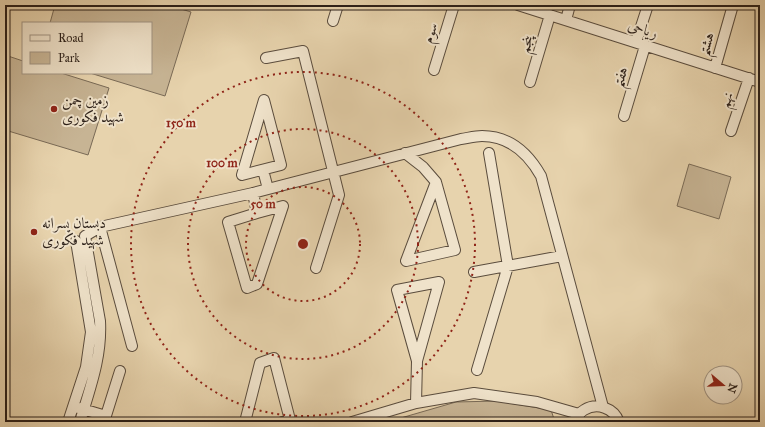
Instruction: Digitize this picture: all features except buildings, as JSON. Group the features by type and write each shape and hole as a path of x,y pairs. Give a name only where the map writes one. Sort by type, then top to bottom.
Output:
{"street":[{"path":"333,21 338,5"},
{"name":"سوم","path":"434,70 454,5"},
{"name":"ریاحی","path":"518,5 760,82"},
{"path":"566,20 570,5"},
{"name":"هفتم","path":"624,116 648,5"},
{"name":"هشتم","path":"715,68 733,5"},
{"name":"پنجم","path":"530,82 550,15"},
{"path":"266,58 303,51 339,194 316,268"},
{"name":"نهم","path":"731,131 749,78"},
{"path":"264,100 282,165 263,170 242,175 264,100"},
{"path":"80,422 100,349 101,335 100,321 85,236 100,227 253,193 461,139 482,136 503,139 523,152 534,163 541,176 603,407"},
{"path":"405,153 423,167 436,182 455,250 406,262 436,182"},
{"path":"477,370 508,266 489,153"},
{"path":"263,170 268,189"},
{"path":"253,193 257,213"},
{"path":"283,206 257,284 247,288 228,222 257,213 283,206"},
{"path":"100,227 132,346"},
{"path":"68,422 86,367 91,332 76,241"},
{"path":"474,272 562,256"},
{"path":"416,403 417,361 439,282 397,290 417,361"},
{"path":"245,422 260,363 274,358 290,420 282,422"},
{"path":"73,406 84,409 105,419 120,371"},
{"path":"352,422 416,403 474,392 537,402 577,418 584,410 590,407 603,407 615,414 619,422"}],"green space":[{"path":"55,5 168,5 191,12 165,96 93,74 152,74 152,22 50,22"},
{"name":"زمین چمن شهید فکوری","path":"5,55 22,61 22,74 64,74 109,88 88,155 5,130"},
{"path":"689,164 731,177 719,219 677,206"},
{"path":"497,401 551,410 555,422 387,422 456,402"}],"place":[{"name":"زمین چمن شهید فکوری","path":"54,109"},
{"name":"دبستان پسرانه شهید فکوری","path":"34,232"}]}
